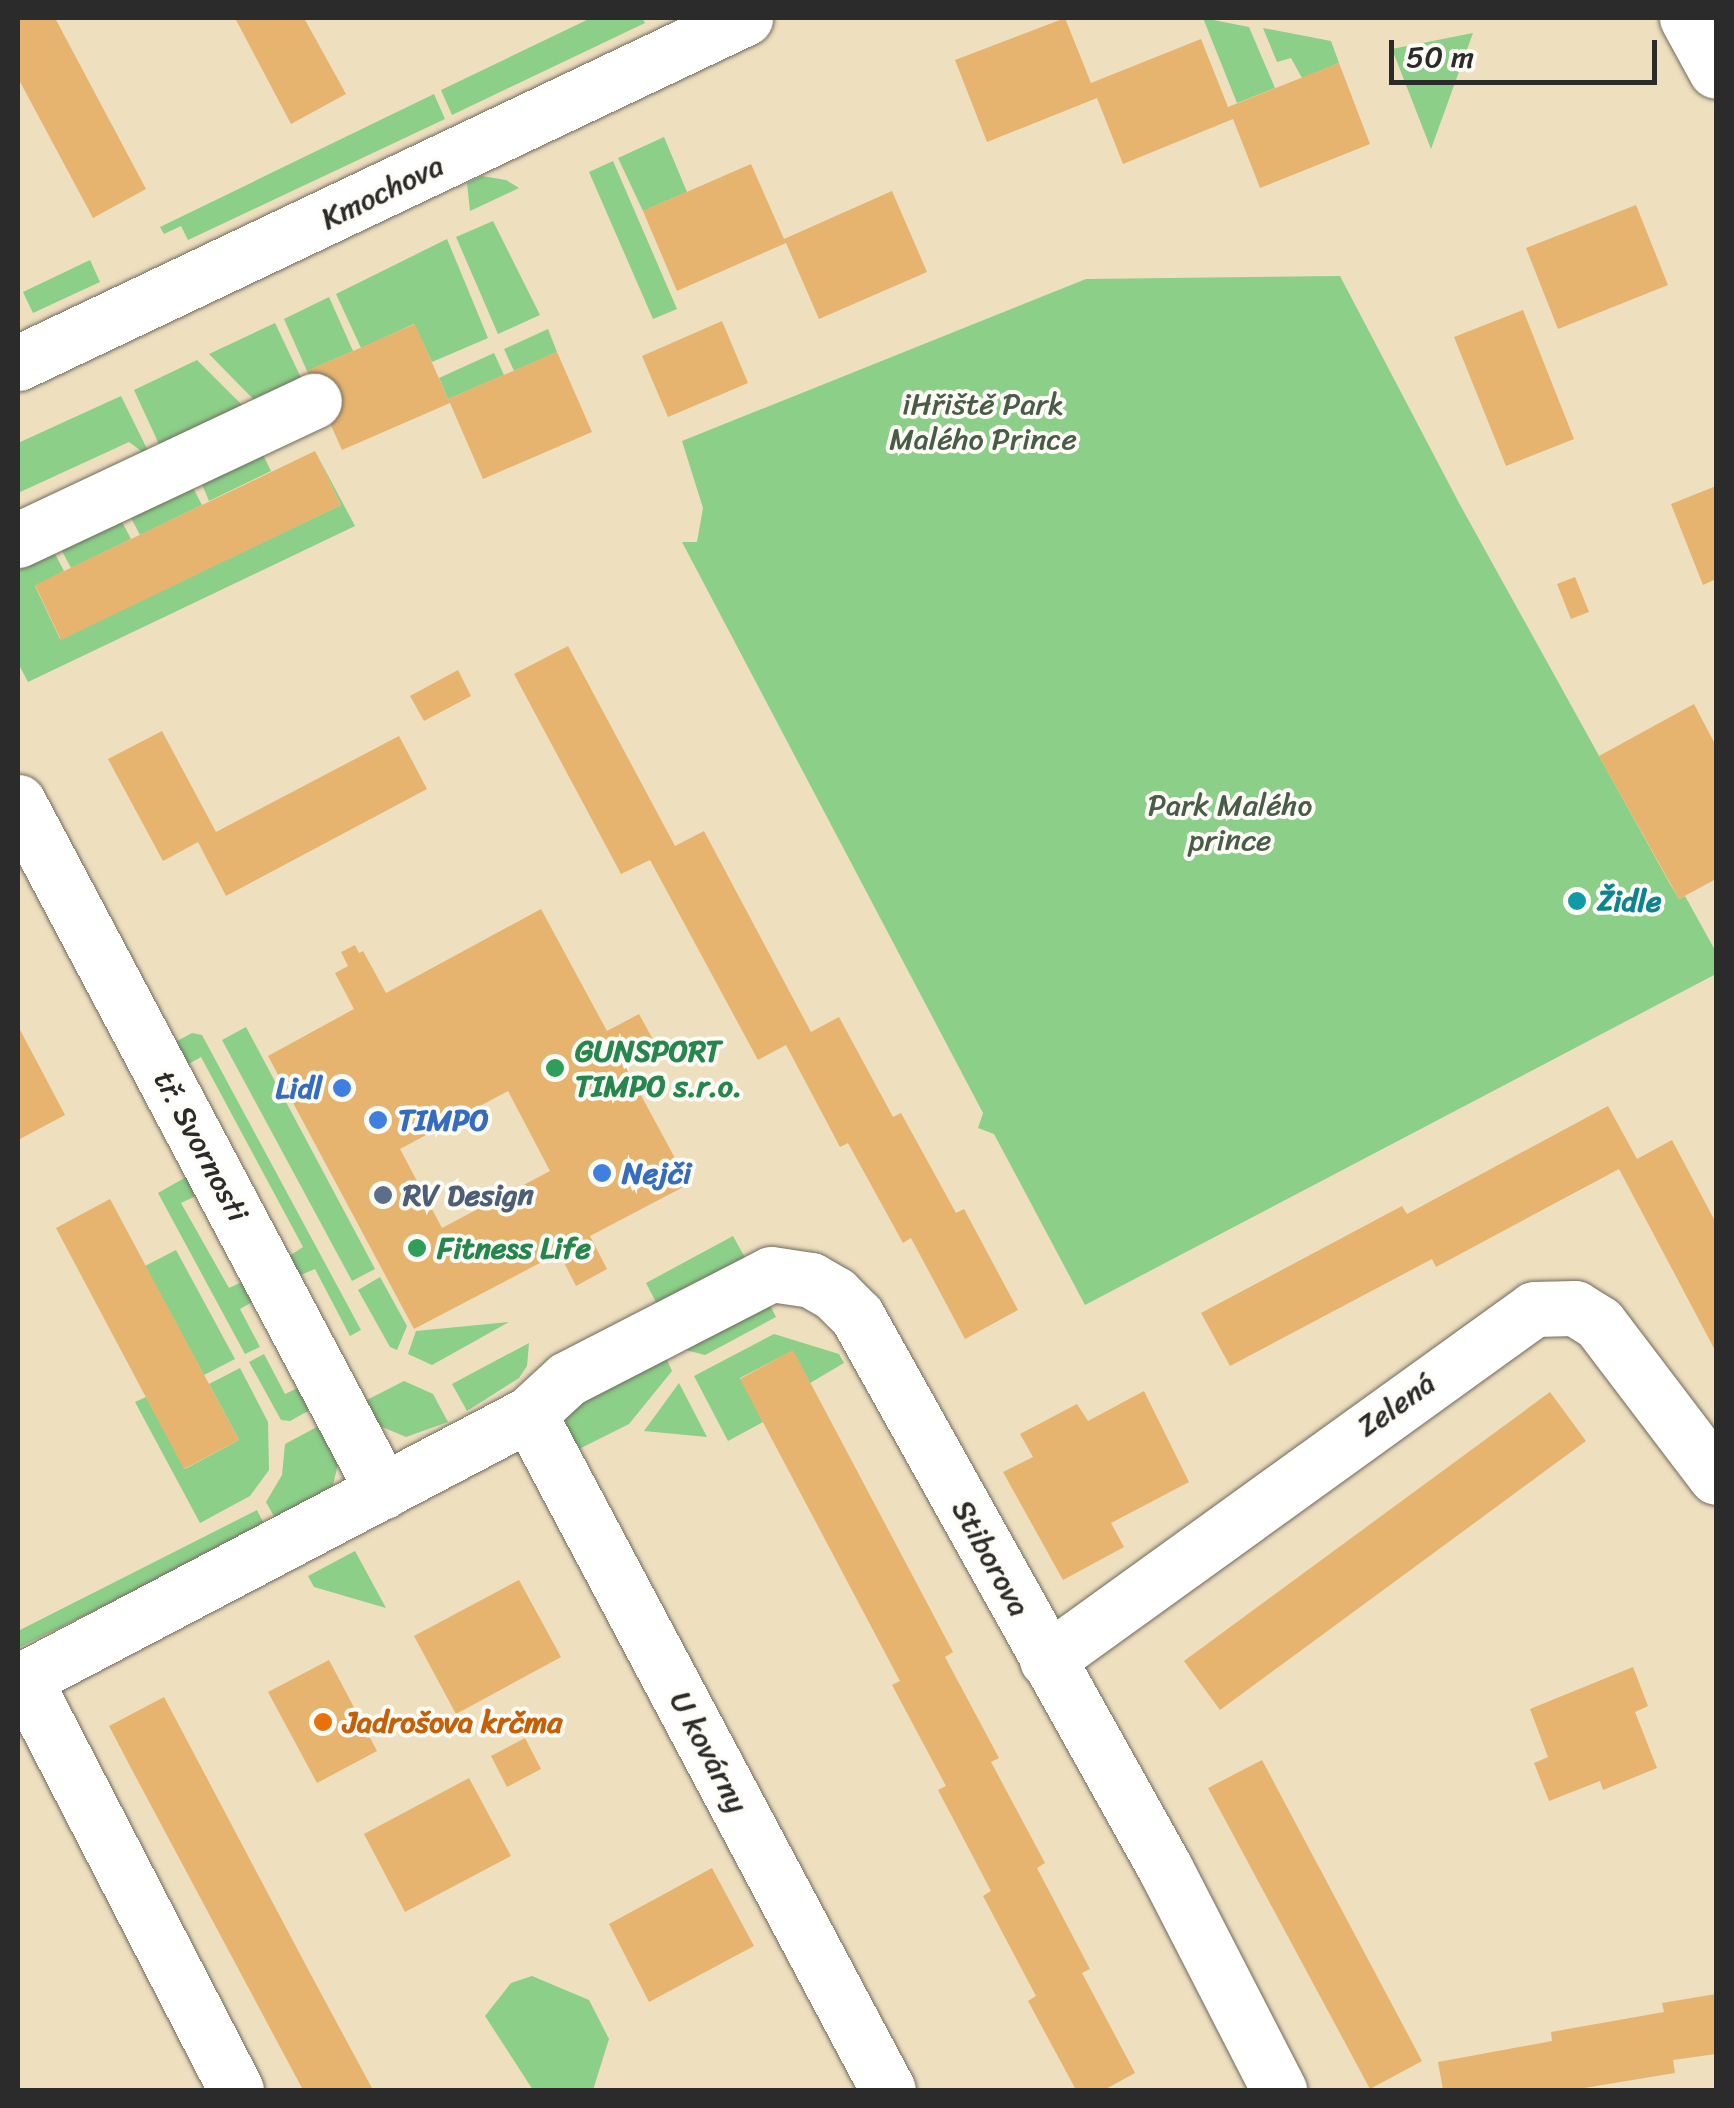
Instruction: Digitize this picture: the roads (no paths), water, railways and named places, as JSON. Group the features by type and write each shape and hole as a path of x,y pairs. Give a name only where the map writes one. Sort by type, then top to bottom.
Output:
{"street":[{"name":"Kmochova","path":"18,363 745,18"},
{"path":"1687,18 1716,72"},
{"path":"18,540 314,400"},
{"name":"tř. Svornosti","path":"18,802 383,1491"},
{"name":"Stiborova","path":"548,1397 771,1274 811,1280 835,1294 857,1316 1165,1868 1279,2090"},
{"name":"Zelená","path":"1047,1660 1534,1309 1572,1307 1599,1323 1716,1477"},
{"path":"236,2090 20,1680 383,1491 548,1397"},
{"name":"U kovárny","path":"548,1397 888,2090"}],"place":[{"name":"Židle","path":"1577,901"},
{"name":"GUNSPORT TIMPO s.r.o.","path":"555,1068"},
{"name":"Lidl","path":"342,1088"},
{"name":"TIMPO","path":"378,1120"},
{"name":"Nejči","path":"602,1173"},
{"name":"RV Design","path":"383,1195"},
{"name":"Fitness Life","path":"417,1248"},
{"name":"Jadrošova krčma","path":"323,1722"}],"park label":[{"name":"iHřiště Park Malého Prince","path":"983,421"},
{"name":"Park Malého prince","path":"1230,822"}]}
